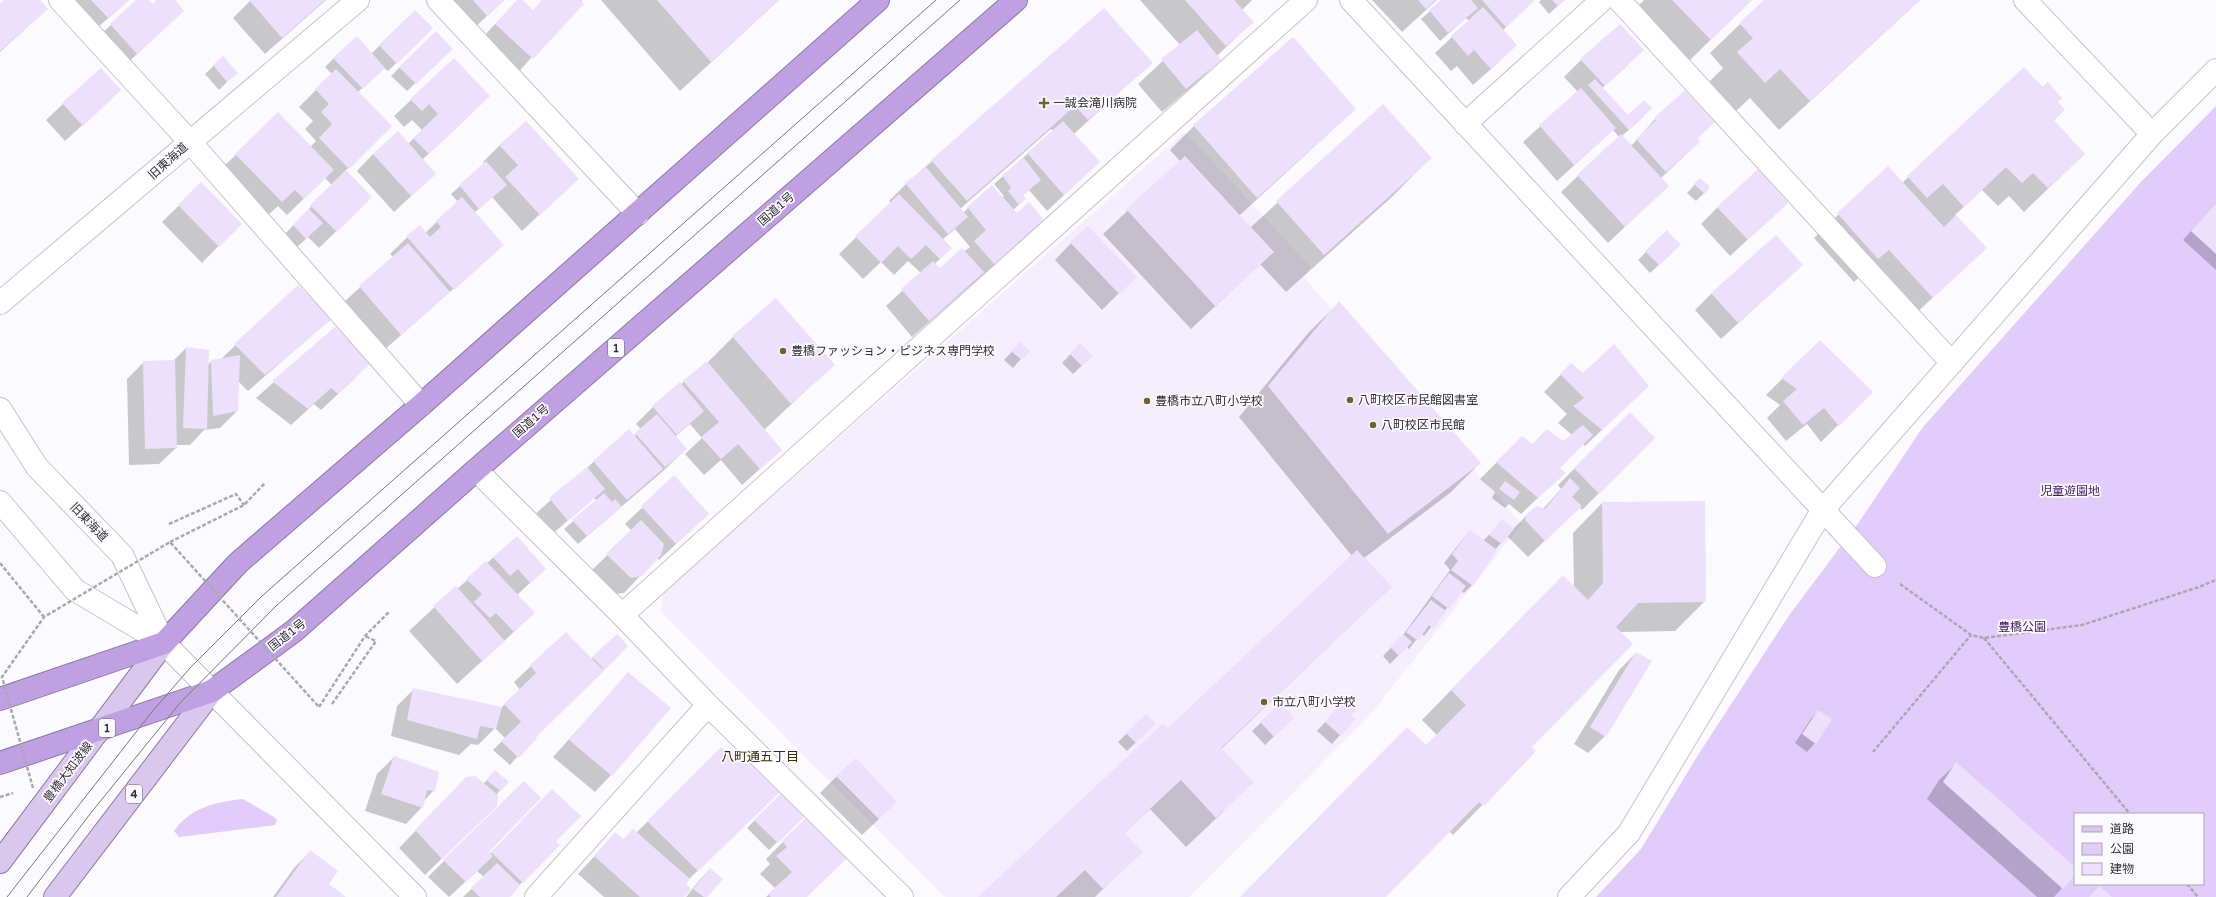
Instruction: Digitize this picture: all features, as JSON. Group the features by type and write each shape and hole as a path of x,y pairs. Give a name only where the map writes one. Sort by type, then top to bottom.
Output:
{"highway":[{"path":"0,699 164,643 238,563 421,405 878,0"},
{"name":"国道1号","path":"0,763 212,691 294,631 476,470 1016,0"}],"main road":[{"name":"豊橋大知波線","path":"0,862 164,643"},
{"name":"4","path":"55,897 212,691"}],"street":[{"name":"旧東海道","path":"0,303 191,143 60,0"},
{"path":"358,0 191,143 421,405"},
{"path":"438,0 638,214"},
{"path":"622,615 1306,0"},
{"path":"1351,0 1822,511 1875,566"},
{"path":"1465,124 1602,0"},
{"path":"1619,0 1952,363"},
{"path":"2025,0 2152,134"},
{"path":"1569,897 1629,834 1822,511 2152,134 2216,70"},
{"name":"旧東海道","path":"0,409 37,467 122,556 164,643"},
{"path":"476,470 622,615 708,705 902,897"},
{"name":"旧東海道","path":"0,502 75,590 164,643 415,897"},
{"path":"536,897 708,705"}],"path":[{"path":"33,788 2,678 44,617 170,542 244,505 265,483"},
{"path":"169,524 236,494 244,505"},
{"path":"170,542 318,707 365,636 390,611"},
{"path":"0,563 44,617"},
{"path":"1875,566 1971,635 1984,638 2082,625 2199,588 2216,580"},
{"path":"1873,752 1971,635"},
{"path":"332,704 376,640 365,636"},
{"path":"1984,638 2129,813"},
{"path":"2188,885 2198,897"}],"shaded area":[{"name":"豊橋市立八町小学校","path":"1185,132 1311,267 1304,278 1522,524 1369,716 1189,897 945,897 661,612 663,593"}],"green space":[{"name":"豊橋公園","path":"2216,106 2216,897 1596,897 1641,849 1698,755 1790,614 1859,522 1923,427 2140,183"},
{"path":"243,799 274,817 277,820 275,825 179,837 174,831 188,816 196,811 214,804"}],"building":[{"path":"4,0 40,0 48,9 0,51 0,4"},
{"path":"91,0 129,0 108,18"},
{"path":"136,0 149,0 153,4 156,0 175,0 184,11 137,54 110,24"},
{"path":"249,0 325,0 282,38"},
{"path":"473,0 504,0 487,16"},
{"path":"517,0 523,0 533,10 542,0 580,0 584,4 533,59 495,24"},
{"path":"657,0 779,0 711,62"},
{"path":"1185,0 1234,0 1254,22 1226,46"},
{"path":"1418,0 1436,0 1426,9"},
{"path":"1441,0 1471,0 1478,8 1448,33 1429,10"},
{"path":"1482,0 1535,0 1506,27"},
{"path":"1552,0 1565,0 1558,6"},
{"path":"1672,0 1752,0 1711,40"},
{"path":"1764,0 1920,0 1810,101 1780,69 1765,83 1737,52 1753,38 1739,23"},
{"path":"1483,7 1517,45 1491,69 1474,50 1468,56 1451,36"},
{"path":"1104,8 1153,63 1088,120 1075,106 967,201 931,160"},
{"path":"415,10 433,28 397,64 379,45"},
{"path":"1620,24 1644,50 1605,86 1580,59"},
{"path":"1197,30 1221,60 1186,89 1161,59"},
{"path":"436,31 453,49 416,84 399,67"},
{"path":"357,36 385,68 363,89 333,58"},
{"path":"1293,37 1356,109 1257,198 1193,125"},
{"path":"223,56 238,73 227,82 213,65"},
{"path":"454,58 490,96 429,154 413,138 438,114 429,104 422,111 410,99"},
{"path":"2024,67 2042,87 2048,82 2062,98 2058,102 2065,110 2054,120 2085,154 2048,188 2033,173 2022,183 2006,167 1964,207 1943,184 1927,198 1907,176"},
{"path":"101,68 121,90 83,126 62,103"},
{"path":"336,69 392,126 349,169 319,138 332,124 321,112 329,104 315,89"},
{"path":"1595,79 1628,115 1644,100 1652,108 1629,130 1588,85"},
{"path":"1581,88 1616,128 1574,165 1539,125"},
{"path":"1685,90 1715,122 1698,138 1700,142 1666,172 1636,139 1656,120 1654,118"},
{"path":"1383,104 1432,158 1324,255 1276,201"},
{"path":"278,112 334,170 304,199 295,190 282,202 235,154"},
{"path":"526,121 579,179 540,215 505,177 518,165 499,145"},
{"path":"1063,121 1100,162 1064,195 1027,153"},
{"path":"398,131 436,174 411,196 373,154"},
{"path":"1621,134 1669,186 1625,227 1577,175"},
{"path":"1185,156 1274,252 1215,306 1126,209"},
{"path":"1024,158 1041,180 1023,195 1026,199 1019,205 1008,191 1011,188 1002,175"},
{"path":"486,161 507,185 479,209 459,185"},
{"path":"1888,166 1944,227 1956,215 1987,248 1933,298 1889,250 1878,259 1837,213"},
{"path":"926,167 968,217 948,234 905,183"},
{"path":"1758,169 1788,203 1748,240 1717,207"},
{"path":"346,170 372,197 337,232 310,205"},
{"path":"1700,178 1710,187 1705,194 1694,184"},
{"path":"201,182 242,224 219,247 178,205"},
{"path":"992,185 1017,213 1029,202 1045,221 995,265 974,241 986,230 967,207"},
{"path":"899,194 952,248 940,259 926,245 911,259 898,246 881,263 855,236"},
{"path":"462,197 504,245 454,290 406,236 420,225 430,237 441,227 436,221"},
{"path":"2216,203 2216,254 2191,231"},
{"path":"309,209 323,223 306,239 293,225"},
{"path":"1088,226 1137,277 1119,294 1070,242"},
{"path":"1667,230 1681,245 1659,265 1645,251"},
{"path":"1776,235 1803,265 1738,323 1711,293"},
{"path":"408,243 450,292 401,335 359,286"},
{"path":"962,248 984,272 929,321 901,289 933,261 940,268"},
{"path":"298,285 332,319 265,375 234,344"},
{"name":"豊橋ファッション・ビジネス専門学校","path":"776,298 835,365 791,404 732,336"},
{"name":"八町校区市民館","path":"1339,301 1481,463 1388,534 1268,386"},
{"path":"335,327 372,362 338,394 331,388 308,409 272,381"},
{"path":"1820,340 1873,392 1839,426 1824,408 1803,425 1783,401 1797,389 1781,378"},
{"path":"1020,342 1030,351 1022,360 1011,351"},
{"path":"1080,343 1093,356 1082,366 1070,354"},
{"path":"1614,344 1649,386 1602,430 1573,406 1584,398 1560,374 1571,363 1583,373"},
{"path":"186,347 209,350 207,429 183,428"},
{"path":"240,355 238,411 213,416 211,360"},
{"path":"175,360 177,448 145,449 143,361"},
{"path":"707,361 782,450 760,469 738,444 721,459 701,437 719,422 683,381"},
{"path":"680,382 704,411 677,435 652,406"},
{"path":"1630,412 1655,438 1599,494 1574,468"},
{"path":"657,414 687,449 665,467 635,433"},
{"path":"1583,425 1593,435 1560,468 1566,473 1538,498 1496,462 1522,436 1532,444 1547,429 1563,441"},
{"path":"629,429 663,469 627,500 593,461"},
{"path":"587,467 605,489 568,521 549,498"},
{"path":"674,475 709,514 676,544 641,506"},
{"path":"1570,478 1580,488 1572,497 1582,506 1545,541 1525,520 1527,514 1537,506 1545,509"},
{"path":"1505,481 1520,492 1514,500 1499,489"},
{"path":"604,493 612,502 615,499 622,507 587,536 572,520"},
{"path":"1705,501 1706,602 1638,603 1616,627 1633,644 1532,747 1536,751 1484,806 1479,802 1386,897 1240,897 1407,727 1426,745 1466,705 1451,690 1563,575 1588,600 1603,583 1602,502"},
{"path":"1502,519 1514,529 1502,544 1489,535"},
{"path":"641,520 664,544 661,555 642,576 631,578 606,554"},
{"path":"1470,530 1497,550 1473,586 1451,570 1458,561 1452,554"},
{"path":"517,536 546,569 530,583 518,569 510,576 493,557"},
{"path":"1357,550 1392,587 1221,748 1254,782 1216,818 1181,780 1124,833 1143,852 1103,889 1085,870 1056,897 978,897 1162,724 1168,728"},
{"path":"486,561 535,613 514,632 496,613 490,618 474,602 482,594 466,579"},
{"path":"1449,573 1466,586 1449,609 1432,596"},
{"path":"456,586 505,641 482,661 433,606"},
{"path":"1431,600 1446,611 1433,629 1429,625 1418,641 1406,632"},
{"path":"566,632 604,671 536,737 504,704 536,673 530,665"},
{"path":"617,634 628,646 605,670 592,657"},
{"path":"1403,634 1412,642 1399,656 1390,647"},
{"path":"1636,652 1652,661 1606,737 1590,727"},
{"path":"628,672 671,708 612,776 569,740"},
{"path":"413,688 502,707 496,729 480,726 477,739 407,720"},
{"path":"1344,700 1356,710 1351,716 1356,719 1341,736 1325,722"},
{"path":"1280,703 1294,718 1274,737 1260,722"},
{"path":"1818,710 1832,719 1816,744 1802,734"},
{"path":"1146,714 1156,724 1136,743 1126,733"},
{"path":"521,722 537,738 519,758 501,741"},
{"path":"721,747 730,755 737,748 780,792 698,871 647,821"},
{"path":"394,756 439,772 435,791 427,790 423,808 381,794"},
{"path":"856,758 897,802 879,819 836,776"},
{"path":"1956,762 2074,866 2074,876 2063,889 1943,782"},
{"path":"495,770 509,782 501,791 486,780"},
{"path":"475,776 498,795 497,806 442,859 415,830 466,777"},
{"path":"524,781 541,798 489,852 493,856 466,882 443,860"},
{"path":"552,789 581,816 556,841 560,845 523,883 491,852"},
{"path":"781,793 805,816 778,843 754,820"},
{"path":"806,818 847,858 807,897 771,897 768,894 792,872 776,856 787,847 782,841"},
{"path":"633,829 690,879 686,884 691,889 684,897 640,897 594,856 615,832 623,839"},
{"path":"310,850 338,871 329,884 346,897 276,897"},
{"path":"497,863 520,885 510,897 480,897 471,888"},
{"path":"710,868 723,879 707,897 704,897 693,889"},
{"path":"2099,886 2112,897 2089,897"}],"tram line":[{"path":"7,897 151,713 190,668 262,596 936,0"},
{"path":"27,897 90,814 180,703 276,606 960,0"}],"place":[{"name":"一誠会滝川病院","path":"1044,103"},
{"name":"豊橋ファッション・ビジネス専門学校","path":"783,351"},
{"name":"八町校区市民館図書室","path":"1350,400"},
{"name":"豊橋市立八町小学校","path":"1147,401"},
{"name":"八町校区市民館","path":"1373,425"},
{"name":"市立八町小学校","path":"1264,702"}],"district":[{"name":"八町通五丁目","path":"760,757"}],"park label":[{"name":"児童遊園地","path":"2070,491"}]}
